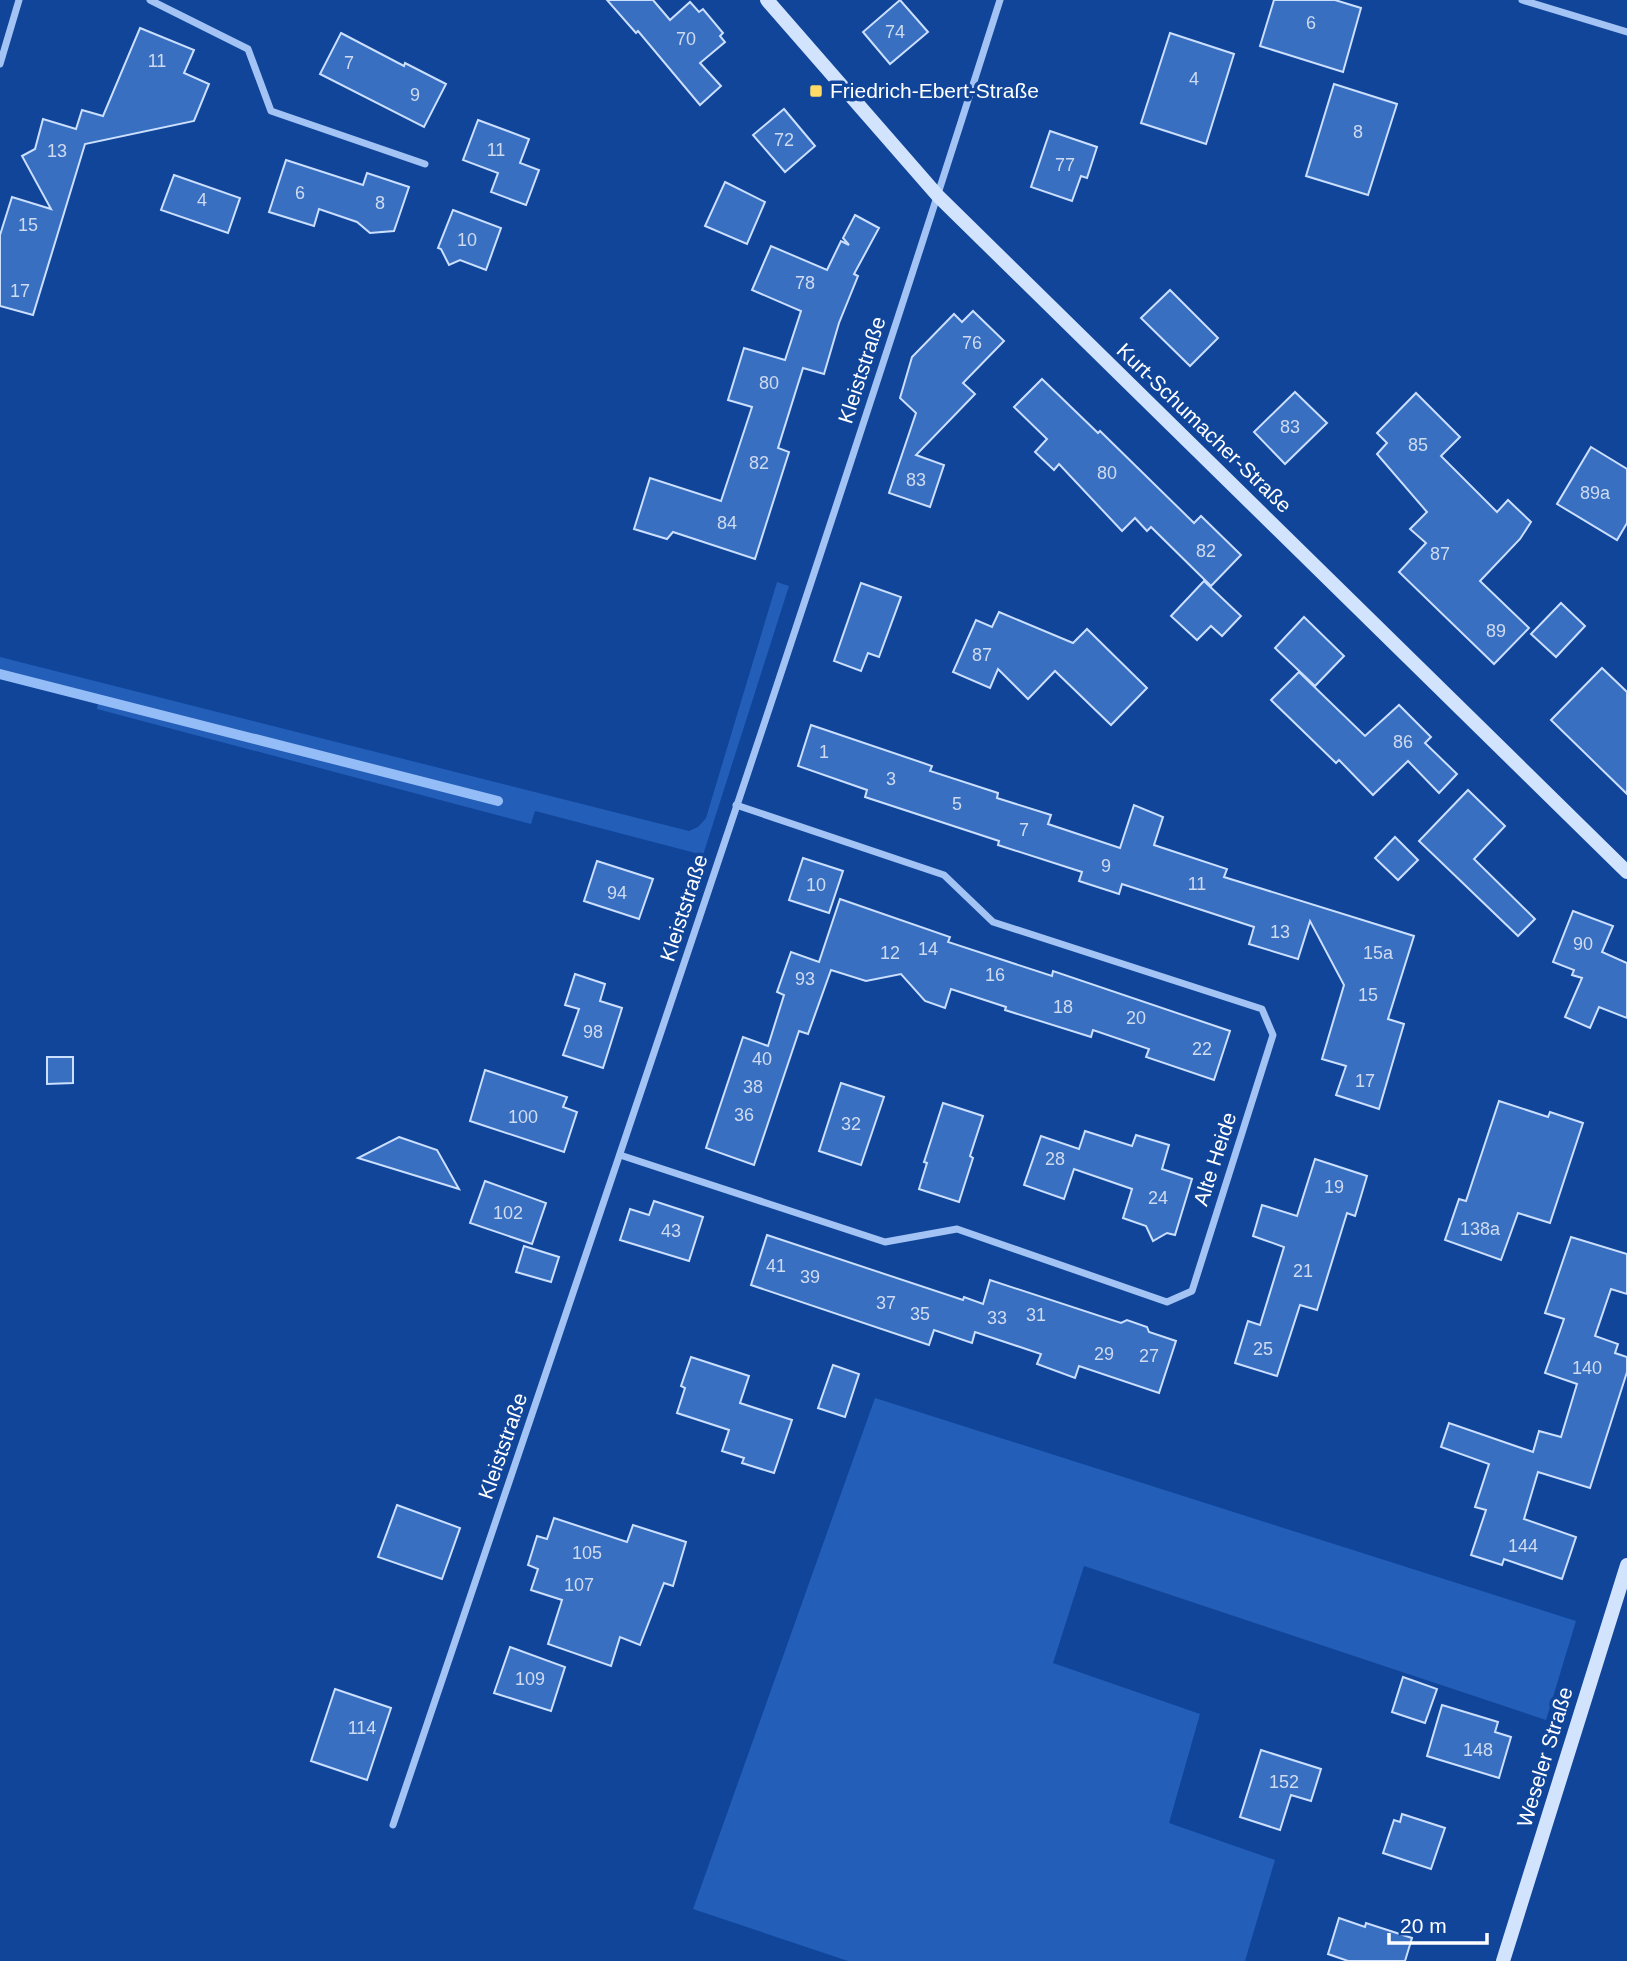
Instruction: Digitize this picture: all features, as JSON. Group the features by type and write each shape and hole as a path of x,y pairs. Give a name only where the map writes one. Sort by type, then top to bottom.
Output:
{"street":[{"path":"0,64 19,0"},
{"path":"150,0 248,49 271,111 425,164"},
{"name":"Kurt-Schumacher-Straße","path":"767,0 938,196 1627,872"},
{"name":"Kleiststraße","path":"393,1825 620,1155 938,196 1000,0"},
{"path":"1522,0 1547,4 1627,32"},
{"name":"Alte Heide","path":"620,1155 885,1242 957,1229 1167,1302 1192,1291 1273,1035 1262,1009 993,922 944,875 736,805"},
{"name":"Weseler Straße","path":"1503,1961 1627,1565"}],"shaded area":[{"path":"777,582 789,586 703,855 535,811 531,824 97,709 98,702 0,676 0,657 689,831 698,827 706,818"},
{"path":"875,1398 1576,1621 1546,1720 1084,1566 1053,1663 1200,1714 1169,1823 1275,1860 1245,1961 848,1961 693,1909"}],"building":[{"path":"607,0 653,0 670,20 690,2 699,12 703,9 723,33 720,36 725,42 700,63 721,86 700,105 638,31 636,33"},
{"path":"900,0 928,32 890,64 863,32"},
{"path":"1274,0 1335,0 1361,8 1343,72 1260,46"},
{"path":"140,28 194,50 184,73 209,84 194,121 85,144 33,315 0,306 0,235 12,197 51,209 22,156 35,149 43,119 76,129 82,110 103,116"},
{"path":"341,33 404,66 405,63 446,84 424,127 320,74"},
{"path":"1170,33 1234,54 1206,144 1141,123"},
{"path":"1334,84 1397,104 1368,195 1306,176"},
{"path":"784,109 815,146 785,172 753,135"},
{"path":"478,120 529,139 520,163 539,170 526,205 491,192 498,173 463,160"},
{"path":"1050,131 1097,147 1087,178 1081,176 1072,201 1031,187"},
{"path":"286,160 363,185 367,173 409,187 394,231 370,233 357,222 319,209 314,226 269,212"},
{"path":"174,175 240,198 228,233 161,210"},
{"path":"725,182 765,202 747,244 705,226"},
{"path":"453,210 501,228 486,270 460,260 449,265 438,248"},
{"path":"855,215 879,228 854,274 858,276 839,323 824,374 803,368 778,448 789,452 755,559 673,532 667,539 634,529 650,478 721,501 752,407 728,400 744,348 785,360 801,311 752,290 771,246 827,270 841,241 849,245 843,238"},
{"path":"1170,290 1218,338 1190,366 1141,318"},
{"path":"973,311 1004,341 963,383 975,394 916,455 944,465 930,507 889,493 916,413 900,398 912,357 954,314 962,322"},
{"path":"1042,379 1098,433 1100,431 1194,523 1201,516 1241,555 1211,586 1151,527 1147,531 1135,518 1122,531 1059,464 1054,470 1035,452 1047,439 1014,407"},
{"path":"1295,392 1327,423 1285,464 1254,432"},
{"path":"1416,393 1460,437 1441,456 1497,512 1508,500 1531,522 1520,539 1480,581 1529,628 1494,664 1399,572 1426,543 1410,529 1427,512 1377,454 1387,443 1377,433"},
{"path":"1591,447 1627,469 1627,523 1617,540 1557,504"},
{"path":"1204,581 1241,616 1222,636 1211,626 1197,640 1171,616"},
{"path":"861,583 901,597 879,657 868,653 861,671 834,661"},
{"path":"1561,603 1585,626 1556,657 1531,634"},
{"path":"999,612 1073,643 1087,629 1147,688 1111,725 1055,671 1028,699 998,669 990,688 953,672 976,620 992,627"},
{"path":"1304,617 1344,656 1315,686 1275,648"},
{"path":"1602,668 1627,692 1627,794 1551,720"},
{"path":"1299,672 1365,736 1399,705 1431,737 1425,743 1457,774 1439,793 1408,761 1373,795 1339,760 1336,763 1271,700"},
{"path":"811,725 932,766 930,771 998,793 997,798 1051,815 1048,824 1120,848 1134,805 1163,817 1154,845 1227,869 1224,877 1414,936 1388,1019 1404,1024 1379,1109 1336,1095 1346,1066 1322,1059 1344,985 1310,921 1298,959 1249,944 1254,927 1122,884 1119,894 1079,881 1082,872 998,845 999,841 865,797 867,790 798,766"},
{"path":"1468,790 1505,826 1474,859 1535,919 1518,936 1419,841"},
{"path":"1395,837 1418,860 1398,880 1375,858"},
{"path":"803,858 843,871 829,913 789,900"},
{"path":"597,861 653,879 639,919 584,901"},
{"path":"840,899 950,937 948,942 1052,976 1053,971 1230,1031 1214,1080 1146,1057 1149,1049 1093,1030 1091,1037 1005,1010 1006,1007 951,989 945,1008 925,1001 901,974 866,981 831,970 808,1034 799,1031 754,1165 706,1148 743,1037 768,1046 784,995 777,992 791,952 819,962"},
{"path":"1573,911 1613,926 1602,952 1627,963 1627,1018 1599,1007 1590,1028 1565,1017 1582,978 1572,975 1574,970 1553,962"},
{"path":"575,974 605,984 600,1001 622,1008 603,1068 563,1055 579,1009 565,1005"},
{"path":"47,1057 73,1057 73,1083 47,1084"},
{"path":"485,1070 567,1097 563,1107 577,1112 564,1152 470,1121"},
{"path":"841,1083 884,1097 861,1165 819,1151"},
{"path":"1499,1101 1548,1117 1550,1112 1583,1123 1550,1223 1518,1213 1501,1260 1445,1240 1459,1199 1466,1201"},
{"path":"943,1103 983,1116 959,1202 919,1189 927,1163 924,1162"},
{"path":"1085,1131 1132,1146 1136,1135 1169,1145 1162,1169 1192,1179 1175,1235 1167,1233 1153,1241 1146,1226 1123,1218 1132,1189 1074,1169 1064,1199 1024,1185 1041,1136 1079,1149"},
{"path":"399,1137 437,1150 459,1189 358,1158"},
{"path":"1315,1159 1367,1176 1355,1216 1347,1213 1317,1310 1300,1305 1277,1376 1235,1363 1248,1321 1260,1325 1284,1247 1253,1236 1262,1205 1297,1216"},
{"path":"485,1181 546,1203 532,1244 470,1223"},
{"path":"654,1201 703,1217 689,1261 620,1240 630,1209 649,1215"},
{"path":"767,1235 963,1300 964,1297 983,1304 990,1280 1121,1323 1127,1320 1147,1327 1149,1332 1176,1341 1159,1393 1079,1366 1075,1378 1037,1364 1041,1354 975,1332 972,1343 934,1330 929,1345 751,1285"},
{"path":"1571,1237 1627,1254 1627,1294 1611,1289 1595,1336 1618,1344 1615,1353 1627,1357 1627,1372 1590,1488 1538,1472 1524,1519 1576,1537 1562,1579 1504,1559 1502,1565 1471,1555 1486,1510 1475,1507 1489,1464 1441,1447 1449,1423 1533,1452 1539,1431 1561,1437 1577,1384 1545,1373 1564,1319 1545,1313"},
{"path":"524,1246 559,1257 551,1282 516,1272"},
{"path":"691,1357 749,1376 740,1403 792,1420 774,1473 742,1463 744,1458 722,1451 729,1430 677,1413 685,1388 681,1386"},
{"path":"833,1365 859,1374 845,1417 818,1408"},
{"path":"397,1505 460,1528 442,1579 378,1557"},
{"path":"554,1518 627,1542 633,1525 686,1542 673,1586 664,1583 640,1645 620,1637 611,1666 548,1644 562,1600 531,1590 538,1569 528,1565 537,1536 547,1539"},
{"path":"510,1647 565,1667 551,1711 494,1693"},
{"path":"1403,1677 1437,1689 1425,1723 1392,1712"},
{"path":"335,1689 391,1708 367,1780 311,1761"},
{"path":"1442,1705 1498,1722 1495,1732 1511,1737 1499,1778 1427,1756"},
{"path":"1261,1750 1321,1769 1311,1801 1291,1795 1280,1830 1240,1817"},
{"path":"1402,1814 1445,1828 1431,1869 1383,1853 1394,1820 1400,1822"},
{"path":"1339,1918 1365,1927 1366,1923 1412,1938 1405,1961 1348,1961 1328,1954"}],"waterway":[{"path":"0,674 498,801"}],"place":[{"name":"Friedrich-Ebert-Straße","path":"816,91"}]}
